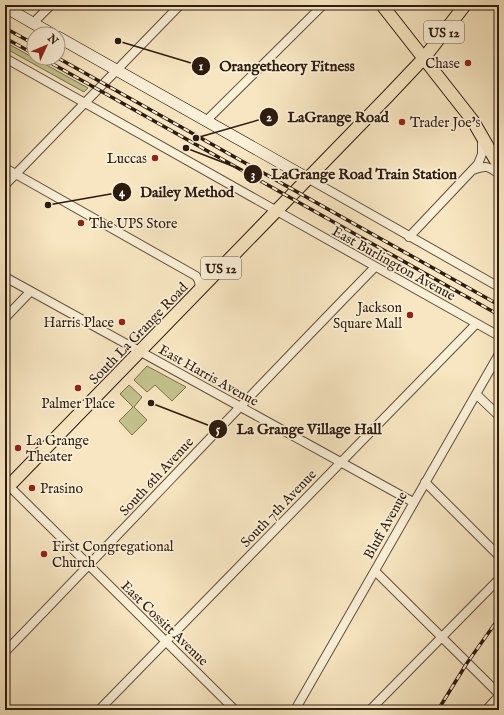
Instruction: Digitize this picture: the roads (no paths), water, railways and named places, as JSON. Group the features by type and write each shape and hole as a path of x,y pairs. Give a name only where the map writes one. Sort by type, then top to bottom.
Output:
{"main road":[{"path":"382,5 469,116 499,166"},
{"name":"US 12","path":"309,179 424,58 465,5"},
{"name":"South La Grange Road","path":"6,487 309,179"}],"street":[{"path":"33,24 51,5"},
{"path":"5,185 180,5"},
{"path":"206,121 323,5"},
{"path":"5,7 37,26"},
{"path":"66,41 499,287"},
{"name":"East Burlington Avenue","path":"5,58 86,102 499,336"},
{"path":"409,237 472,171 482,155 482,136"},
{"path":"472,171 485,166 499,174"},
{"path":"5,168 196,276 199,281 200,290"},
{"name":"South 6th Avenue","path":"5,652 375,267"},
{"name":"East Harris Avenue","path":"5,277 413,502"},
{"path":"5,318 30,292"},
{"name":"South 7th Avenue","path":"99,710 476,324"},
{"name":"Bluff Avenue","path":"294,710 499,354"},
{"path":"476,394 499,416"},
{"path":"425,482 499,556"},
{"name":"East Cossitt Avenue","path":"6,487 166,641 235,710"},
{"path":"375,571 499,695 486,710"},
{"path":"370,710 499,579"}],"railway":[{"path":"5,28 26,40"},
{"path":"5,38 26,50"},
{"path":"66,62 499,305"},
{"path":"56,66 499,315"},
{"path":"438,710 467,663 499,618"}],"place":[{"name":"Orangetheory Fitness","path":"118,41"},
{"name":"Chase","path":"468,63"},
{"name":"Trader Joe's","path":"402,122"},
{"name":"LaGrange Road","path":"196,138"},
{"name":"LaGrange Road Train Station","path":"186,148"},
{"name":"Luccas","path":"155,158"},
{"name":"Dailey Method","path":"48,205"},
{"name":"The UPS Store","path":"81,223"},
{"name":"Jackson Square Mall","path":"410,315"},
{"name":"Harris Place","path":"122,322"},
{"name":"Palmer Place","path":"78,388"},
{"name":"La Grange Village Hall","path":"151,403"},
{"name":"La Grange Theater","path":"18,448"},
{"name":"Prasino","path":"32,488"},
{"name":"First Congregational Church","path":"44,554"}]}
